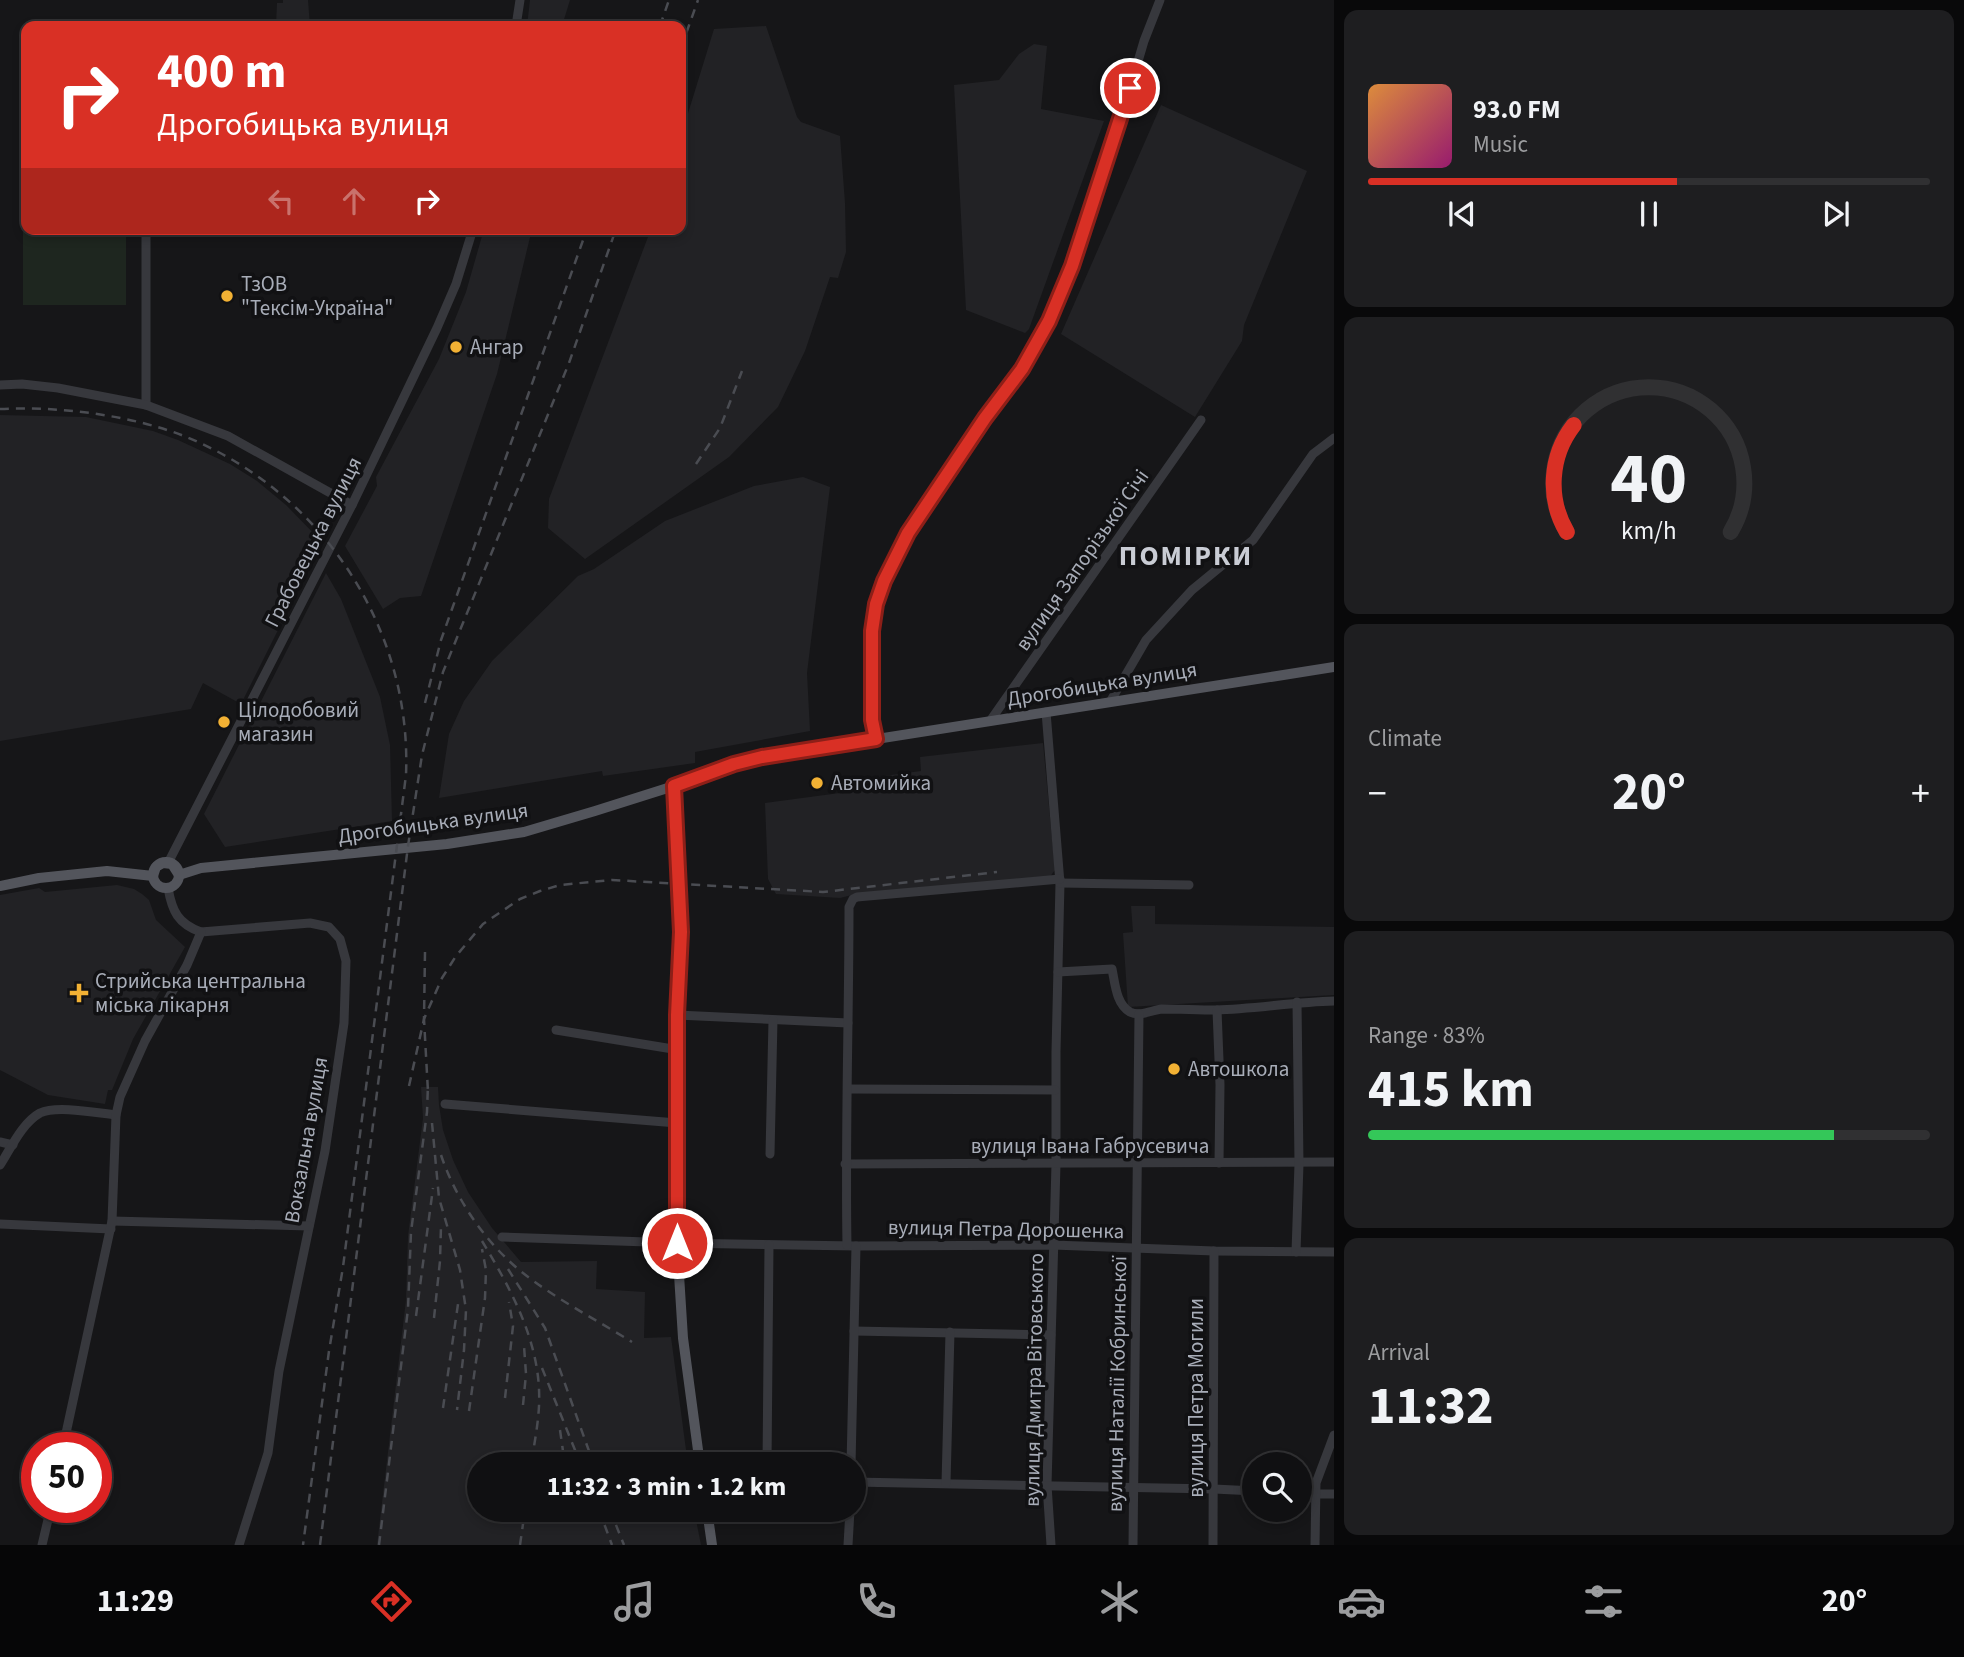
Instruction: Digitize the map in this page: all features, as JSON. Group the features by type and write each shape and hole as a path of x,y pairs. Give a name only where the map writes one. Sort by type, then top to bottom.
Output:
{"main road":[{"name":"Дрогобицька вулиця","path":"179,875 201,867 352,854 498,837 551,825 762,757 1334,667"},
{"path":"674,786 681,932 677,1015 677,1243 683,1338 698,1452"},
{"path":"163,863 175,867 179,875 176,884 168,888 159,887 153,876 156,867 163,863"},
{"path":"0,886 39,878 107,871 153,876"},
{"path":"709,1522 712,1545"}],"street":[{"path":"517,21 520,0"},
{"path":"876,739 872,720 872,631 876,604 884,581 908,533 985,418 1022,369 1049,321 1072,266 1116,136 1144,41 1160,0"},
{"path":"146,235 146,405"},
{"name":"Грабовецька вулиця","path":"168,863 352,505 437,328 456,284 471,235"},
{"path":"0,385 22,384 58,388 146,405 228,436 352,505"},
{"name":"вулиця Запорізької Січі","path":"990,720 1201,420"},
{"path":"1110,702 1146,640 1192,590 1253,540 1313,454 1334,438"},
{"name":"вулиця Дмитра Вітовського","path":"1046,712 1060,881 1047,1485 1051,1545"},
{"path":"851,1452 854,1331 852,1245 845,1164 849,907 853,899 1060,881 1189,885"},
{"path":"67,1432 111,1225 116,1115 126,1082 145,1041 187,965 201,932 188,927 179,919 170,904 168,888"},
{"name":"Вокзальна вулиця","path":"201,932 310,923 329,927 340,939 345,961 344,1023 325,1152 279,1371 268,1453 239,1545"},
{"path":"1058,972 1112,969 1118,999 1125,1008 1139,1014 1159,1009 1217,1010 1334,1001"},
{"path":"1296,1252 1299,1164 1297,1002"},
{"path":"1217,1010 1219,1164"},
{"name":"вулиця Наталії Кобринської","path":"1133,1545 1139,1014"},
{"path":"677,1015 848,1023"},
{"path":"770,1154 773,1020"},
{"path":"556,1030 679,1049"},
{"path":"848,1089 1055,1090"},
{"path":"445,1104 677,1123"},
{"path":"0,1164 30,1121 42,1112 55,1110 116,1115"},
{"path":"0,1142 13,1144"},
{"name":"вулиця Івана Габрусевича","path":"845,1164 1334,1162"},
{"path":"0,1224 309,1226"},
{"name":"вулиця Петра Дорошенка","path":"502,1237 769,1245 1053,1245 1334,1252"},
{"path":"767,1452 769,1245"},
{"name":"вулиця Петра Могили","path":"1213,1545 1214,1251"},
{"path":"854,1331 1051,1335"},
{"path":"946,1483 950,1332"},
{"path":"1315,1545 1316,1482 1334,1436"},
{"path":"866,1482 1242,1490"},
{"path":"1312,1495 1334,1494"},
{"path":"848,1545 849,1522"},
{"path":"42,1545 47,1523"}],"shaded area":[{"path":"283,0 308,0 310,21 276,21 277,3 283,3"},
{"path":"530,0 570,0 564,21 528,21"},
{"path":"766,26 797,117 801,122 840,136 846,252 838,278 830,277 805,351 778,407 729,457 585,559 548,528 549,499 649,235 686,235 686,120 714,29"},
{"path":"1034,44 1047,46 1041,109 1104,121 1029,329 1025,333 966,310 954,85 999,80 1019,54"},
{"path":"1161,105 1307,171 1244,325 1242,341 1195,417 1061,334"},
{"path":"23,235 126,235 126,305 23,305"},
{"path":"482,235 531,235 497,374 421,596 400,598 383,609 345,546 377,486 376,477 439,359 466,292"},
{"path":"0,415 86,417 153,431 178,440 230,464 257,481 286,505 322,542 241,704 203,683 191,709 0,741"},
{"path":"803,477 830,487 807,673 810,731 695,752 695,763 603,776 602,771 439,798 449,734 464,701 492,661 578,576 594,569 665,521 754,486"},
{"path":"326,573 341,599 380,697 390,745 392,821 225,847 204,814"},
{"path":"1043,743 1055,870 1049,878 856,894 840,898 776,894 768,879 765,803 862,790 861,779 921,771 920,757"},
{"name":"Стрийська центральна міська лікарня","path":"117,885 134,889 149,900 156,920 185,947 133,1039 112,1090 108,1090 105,1104 48,1095 0,1070 0,895 39,888 45,892"},
{"path":"1131,906 1155,906 1155,924 1334,927 1334,995 1128,1007 1123,933 1133,932"},
{"path":"421,1087 438,1087 443,1130 468,1192 492,1228 521,1262 597,1261 596,1289 645,1292 644,1338 671,1337 686,1452 467,1452 467,1522 696,1522 701,1545 377,1545 406,1300 408,1236 423,1118"}],"railway":[{"path":"662,21 669,0"},
{"path":"686,34 698,0"},
{"path":"425,703 441,640 585,235"},
{"path":"320,1545 408,846 422,755 443,672 569,363 614,235"},
{"path":"696,464 720,428 742,371"},
{"path":"0,409 69,411 141,422 184,436 233,460 277,491 316,528 349,571 375,617 393,667 404,720 406,775 343,1267 303,1545"},
{"path":"409,1086 424,1019 442,978 456,956 483,924 520,899 540,891 560,885 612,880 823,892 997,872"},
{"path":"425,952 424,1019 428,1092"},
{"path":"379,1545 408,1309 411,1232 427,1112 428,1084"},
{"path":"432,1123 439,1198 460,1270 466,1310 457,1410"},
{"path":"441,1155 468,1211 507,1259 551,1293 632,1342"},
{"path":"416,1316 433,1188"},
{"path":"434,1318 441,1226"},
{"path":"482,1241 523,1319 536,1362 539,1406 533,1452"},
{"path":"469,1411 485,1298 486,1270 482,1249"},
{"path":"508,1269 545,1328 589,1452"},
{"path":"505,1398 513,1326 509,1302"},
{"path":"443,1408 458,1304"},
{"path":"523,1405 526,1374 524,1346"},
{"path":"542,1368 576,1452"},
{"path":"560,1430 563,1452"},
{"path":"520,1545 523,1522"},
{"path":"603,1522 612,1545"},
{"path":"615,1522 624,1545"}],"place":[{"name":"ТзОВ \"Тексім-Україна\"","path":"227,296"},
{"name":"Ангар","path":"456,347"},
{"name":"Цілодобовий магазин","path":"224,722"},
{"name":"Автомийка","path":"817,783"},
{"name":"Стрийська центральна міська лікарня","path":"79,993"},
{"name":"Автошкола","path":"1174,1069"}],"district":[{"name":"ПОМІРКИ","path":"1186,556"}],"route":[{"path":"677,1243 677,1015 681,932 674,786 734,764 762,757 876,739 872,720 872,631 876,604 884,581 908,533 985,418 1022,369 1049,321 1072,266 1130,88"}]}
